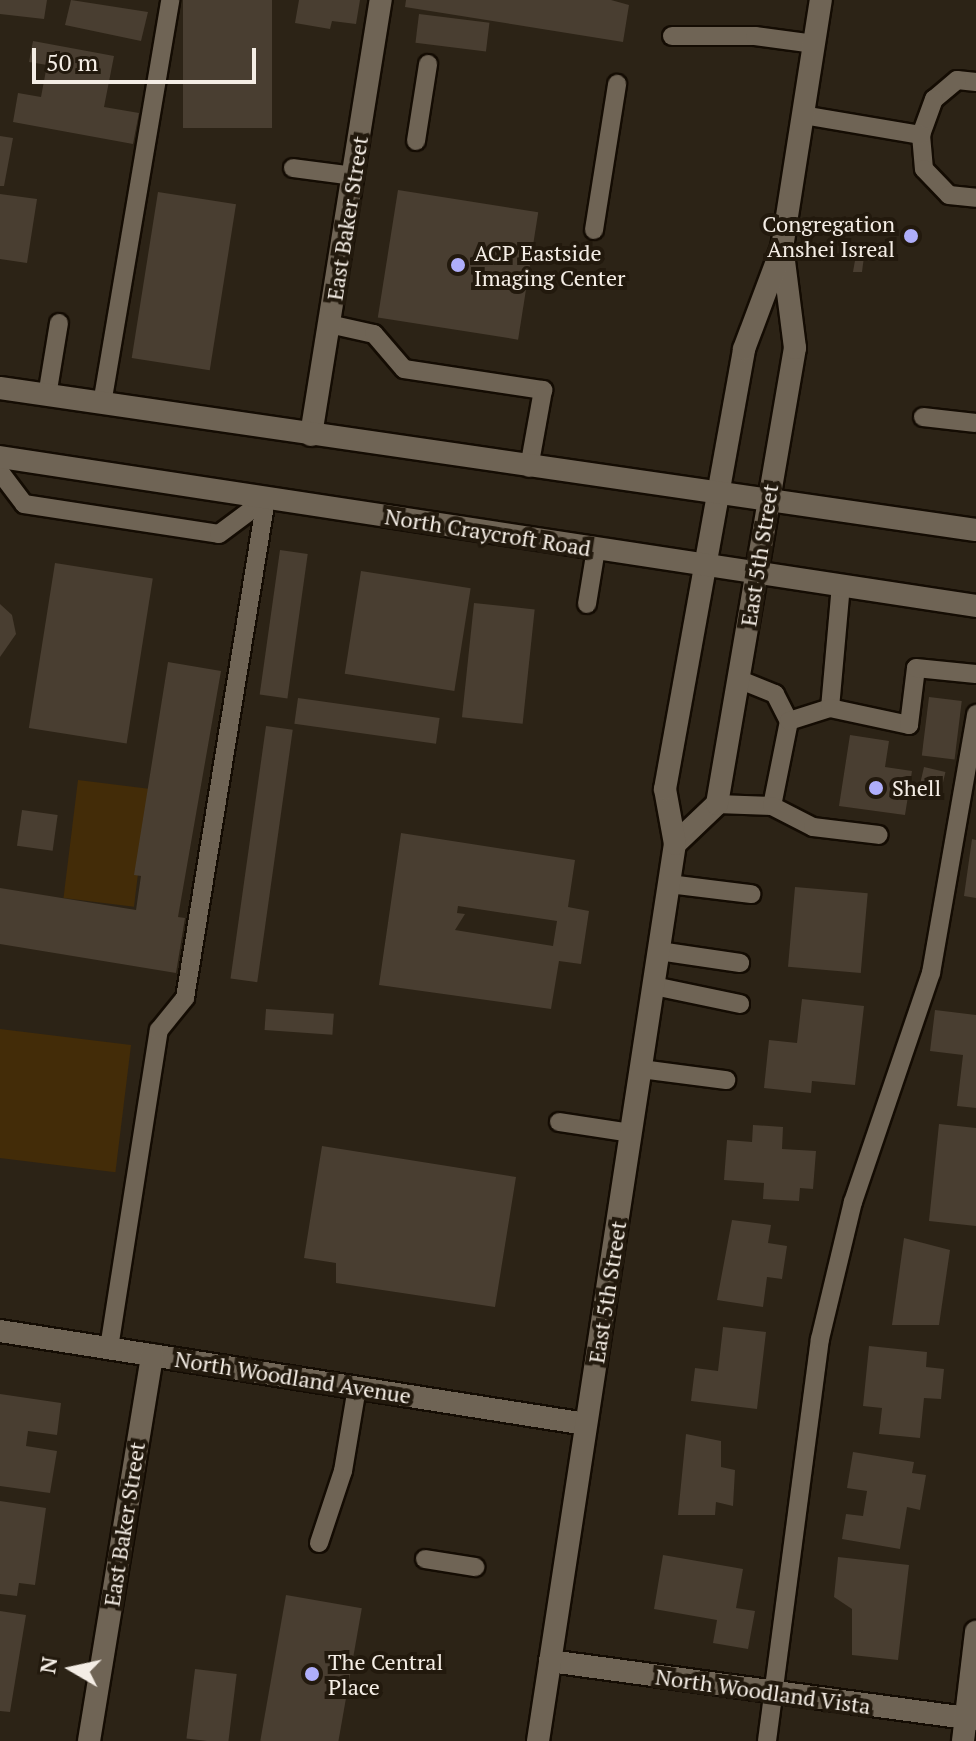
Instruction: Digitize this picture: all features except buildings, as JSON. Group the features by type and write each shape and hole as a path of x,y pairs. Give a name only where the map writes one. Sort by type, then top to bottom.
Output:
{"street":[{"name":"East Baker Street","path":"311,435 381,0"},
{"name":"East 5th Street","path":"538,1741 675,844 665,789 744,349 782,248 821,0"},
{"name":"East 5th Street","path":"717,804 795,348 782,248"},
{"path":"0,388 529,468 976,530"},
{"name":"North Craycroft Road","path":"0,457 976,606"},
{"path":"675,844 717,804"},
{"name":"North Woodland Avenue","path":"0,1331 586,1424"},
{"name":"East Baker Street","path":"89,1741 152,1355"},
{"path":"963,1741 971,1719 976,1632"},
{"name":"North Woodland Vista","path":"550,1661 971,1719"}],"lane":[{"path":"102,404 170,0"},
{"path":"672,36 755,36 814,44"},
{"path":"416,141 428,64"},
{"path":"976,82 957,80 934,99 921,135 924,169 949,195 976,198"},
{"path":"594,230 617,84"},
{"path":"803,115 921,135"},
{"path":"293,168 354,176"},
{"path":"47,396 59,323"},
{"path":"329,324 374,334 404,369 543,390 529,468"},
{"path":"923,417 976,423"},
{"path":"0,472 24,504 219,534 266,499"},
{"path":"109,1348 159,1030 185,998 266,499"},
{"path":"587,604 596,549"},
{"path":"830,708 841,585"},
{"path":"789,721 830,708 909,725 916,668 976,674"},
{"path":"738,679 775,694 789,721 772,806"},
{"path":"767,1741 800,1465 823,1324 853,1202 931,973 976,714"},
{"path":"717,804 772,806 813,827 879,835"},
{"path":"669,884 751,894"},
{"path":"659,951 740,963"},
{"path":"654,986 740,1004"},
{"path":"641,1069 726,1080"},
{"path":"559,1122 631,1133"},
{"path":"319,1543 343,1471 357,1387"},
{"path":"425,1559 475,1567"}],"shaded area":[{"path":"78,780 148,789 134,907 63,898"},
{"path":"0,1029 131,1045 115,1172 0,1158"}],"place":[{"name":"Congregation Anshei Isreal","path":"911,236"},
{"name":"ACP Eastside Imaging Center","path":"458,265"},
{"name":"Shell","path":"876,788"},
{"name":"The Central Place","path":"312,1674"}]}
